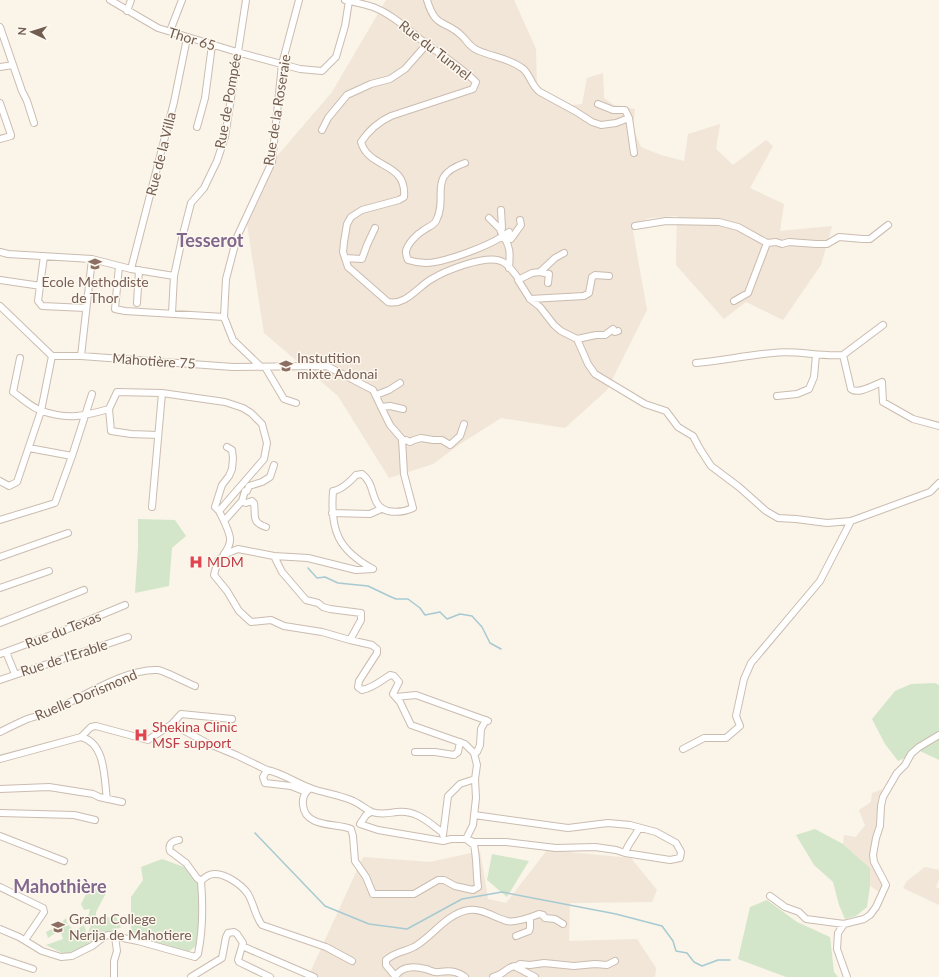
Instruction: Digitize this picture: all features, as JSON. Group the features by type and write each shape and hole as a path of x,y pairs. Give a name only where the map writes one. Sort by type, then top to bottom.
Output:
{"street":[{"name":"Thor 65","path":"110,0 126,11 158,28 187,38 300,69 322,71 336,57 345,26 347,0"},
{"path":"126,11 131,0"},
{"path":"170,31 182,0"},
{"name":"Rue de Pompée","path":"172,313 174,276 191,203 204,188 217,161 225,137 246,0"},
{"name":"Rue de la Roseraie","path":"296,403 284,399 263,367 233,340 224,317 226,279 237,237 272,162 282,64 299,0"},
{"name":"Rue du Tunnel","path":"345,258 343,252 344,242 347,224 351,217 362,210 399,200 404,197 404,188 398,175 363,150 361,142 366,133 391,116 473,89 476,82 468,74 400,22 372,7 347,0"},
{"path":"427,0 430,11 436,20 457,32 473,48 512,61 525,69 537,91 575,111 592,122 601,125 608,125 629,118"},
{"path":"0,27 22,91 27,100 34,124"},
{"name":"Rue de la Villa","path":"131,269 174,102 187,38"},
{"path":"322,130 328,118 347,95 371,84 390,80 405,69 427,44"},
{"path":"197,127 202,112 212,45"},
{"path":"0,67 13,65"},
{"path":"0,103 11,134 10,136 0,139"},
{"path":"598,104 613,110 624,109 629,118 634,153"},
{"path":"465,163 454,166 445,175 440,185 439,214 435,223 422,230 411,242 406,252 408,260 427,263 442,261 468,252 502,234"},
{"path":"501,210 502,234"},
{"path":"489,218 510,242"},
{"path":"509,268 510,242 521,225 520,220"},
{"path":"635,226 666,221 719,222 738,226 767,243 776,242 782,244 789,242 827,244 839,237 870,239 888,225"},
{"path":"375,228 362,259 345,258 348,267 388,302 395,304 402,301 431,279 471,262 498,260 504,262 518,278 530,298 561,331 577,339 596,335 605,336 613,328 615,332 618,331"},
{"path":"734,301 748,293 767,243"},
{"path":"0,252 92,259 131,269 174,276"},
{"path":"540,272 555,258 564,253"},
{"path":"44,256 38,301 42,306 86,308"},
{"path":"81,356 92,259"},
{"path":"119,266 115,309 125,311 224,317"},
{"path":"137,303 139,270"},
{"path":"518,280 532,273 540,272 548,274 548,283"},
{"path":"530,298 584,296 589,293 592,277 609,276"},
{"path":"0,280 41,286"},
{"path":"0,306 52,356 41,411 17,482 9,486 0,481"},
{"path":"696,363 722,361 773,352 807,353 832,356 843,355 883,325"},
{"path":"577,339 588,364 595,374 645,404 666,411 678,427 693,436 702,454 711,466 766,511 778,518 827,523 851,521 930,492 939,483"},
{"path":"777,396 797,394 809,389 814,377 816,355"},
{"path":"843,355 851,389 853,391 858,391 882,382 882,402 913,419 939,426"},
{"name":"Mahotière 75","path":"52,356 81,356 233,367 327,366 373,390 376,395"},
{"path":"20,358 13,392 41,411 68,418 85,416 109,409"},
{"path":"400,383 389,390 376,395 390,425 402,439 404,474 413,508 396,513 381,509 376,503 369,482 362,474 356,475 351,481 337,490 332,491 333,523 339,540 351,554 362,563 373,569 356,570 308,558 274,556 238,548 218,560 214,575 227,591 239,611 251,622 271,620 284,626 322,632 350,640 372,644 377,649 377,654 359,681 358,687 362,690 366,689 372,687 390,675 394,676 399,682 393,693 400,702 411,726 460,742 470,747 474,753 477,765 475,779 476,798 473,825 466,839"},
{"path":"158,435 132,434 111,431 109,409 117,392 162,393 225,402 243,408 251,413 262,424 267,443 264,459 219,511"},
{"path":"152,507 162,393"},
{"path":"0,520 55,503 92,394"},
{"path":"381,407 390,406 403,409"},
{"path":"402,442 406,440 410,442 422,438 442,440 450,445 460,436 464,424"},
{"path":"227,447 232,450 234,458 232,469 222,485 215,507 219,511 231,537 238,548"},
{"path":"29,448 72,456"},
{"path":"224,522 242,501 245,491 247,491 249,486 262,482 270,477 274,465"},
{"path":"242,501 246,503 252,501 254,503 255,520 258,525 266,528"},
{"path":"332,514 370,514 381,509"},
{"path":"683,749 704,738 726,738 740,726 736,716 744,679 751,663 820,581 851,521"},
{"path":"0,557 68,533"},
{"path":"223,556 229,547 231,537"},
{"path":"274,556 282,572 306,600 318,603 330,609 361,613 361,620 350,640"},
{"path":"0,588 49,571"},
{"path":"0,623 84,590"},
{"name":"Rue du Texas","path":"3,653 65,630 125,605"},
{"name":"Rue de l'Erable","path":"0,680 128,637"},
{"path":"3,653 15,674"},
{"name":"Ruelle Dorismond","path":"0,732 25,720 52,711 79,698 85,693 142,671 160,670 195,686"},
{"path":"396,697 416,695 487,721 481,729 480,745 477,752 474,753"},
{"path":"81,737 90,727 96,726 148,740 172,724 181,714 232,719"},
{"path":"172,724 207,742 267,770 277,773 308,790"},
{"path":"770,896 785,907 799,912 806,919 844,924 864,919 870,915 876,907 886,885 874,862 873,855 880,826 883,797 897,773 905,765 911,754 919,747 939,735"},
{"path":"0,759 81,737 88,738 96,747 101,758 107,799"},
{"path":"414,752 435,752 454,755 458,752 460,742"},
{"path":"267,770 263,777 265,783 291,786 351,800 362,804 371,812 387,814 408,812 425,818 443,833"},
{"path":"443,841 448,796 460,784 475,779"},
{"path":"0,789 49,787 93,794 122,802"},
{"path":"308,790 303,796 303,808 312,819 323,824 351,829"},
{"path":"360,824 366,815 371,812"},
{"path":"0,813 74,815 95,820"},
{"path":"351,829 354,825 360,824 378,830 443,841 451,839 466,839 474,842 506,842 556,848 595,847 670,860 680,858 681,852 676,843 656,832 639,828 608,823 568,828 474,815"},
{"path":"625,853 628,845 637,834 639,828"},
{"path":"351,829 355,861 366,877 373,894 414,894 438,880 444,880 455,886 473,890 478,887 475,869 477,858 474,845 466,839"},
{"path":"0,836 64,861"},
{"path":"0,929 25,940 42,952 61,957 72,956 92,946 104,936 108,935 132,939 194,957 198,954 202,922 200,880 186,863 170,852 170,844 179,840"},
{"path":"200,880 213,874 219,874 232,880 242,887 248,894 262,925 326,947 352,961"},
{"path":"0,887 43,908 44,912 25,940"},
{"path":"465,977 455,971 440,971 437,973 426,969 405,968 400,970 395,977 386,965 386,960 396,952 414,947 454,915 469,910 484,912 510,921 530,918 539,914 543,915 545,918 555,919 563,924"},
{"path":"516,936 529,931 530,918"},
{"path":"844,924 838,933 837,949 847,977"},
{"path":"191,977 222,958 226,937 228,933 234,932 243,943 238,960 239,962 270,977"},
{"path":"114,977 114,961 117,951 115,937"},
{"path":"242,946 314,977"},
{"path":"0,958 33,969"},
{"path":"516,967 520,964 530,965 544,963 569,964 574,966 607,964 615,961"},
{"path":"493,977 499,976 510,967 516,967 535,977"}],"shaded area":[{"path":"386,0 514,0 536,49 537,89 565,106 582,104 587,78 603,73 604,98 614,105 635,109 633,129 641,147 661,155 684,161 688,134 720,124 716,149 733,165 766,140 773,146 750,188 784,204 780,231 832,226 821,265 783,320 746,302 724,319 676,265 677,216 649,218 632,226 647,310 607,390 565,428 501,418 460,444 433,464 389,478 338,396 264,333 247,224 273,161 332,92"},
{"path":"883,789 878,798 877,827 870,854 883,883 881,893 870,886 870,868 843,844 844,835 856,837 865,825 859,810 871,802 872,793"},
{"path":"547,850 631,858 657,890 652,902 570,903 569,941 637,939 656,968 655,977 308,977 363,857 430,862 480,851 488,899 506,903"},
{"path":"925,867 939,870 939,879 936,887 939,889 939,905 903,888 907,881"}],"green space":[{"path":"138,519 175,520 186,536 172,548 169,586 135,593 138,548"},
{"path":"935,683 939,685 939,760 920,751 898,761 885,744 872,719 895,691 911,684"},
{"path":"815,829 843,844 870,868 870,886 867,907 856,916 845,919 839,905 833,882 814,865 796,835"},
{"path":"492,854 529,861 507,897 487,880"},
{"path":"162,859 187,868 201,888 197,945 187,953 131,934 131,897 143,880 141,867"},
{"path":"102,887 107,891 96,912 96,917 101,920 103,918 116,916 121,928 112,929 115,932 89,942 90,946 66,955 46,945 63,939 60,930 48,938 46,932 59,925 66,918 67,923 74,931 84,925 89,941 88,934 91,924 88,917 90,909 84,910 81,904 88,890"},
{"path":"767,900 797,922 830,937 834,972 838,977 786,977 738,959 750,907"}],"waterway":[{"path":"308,568 317,578 325,577 338,583 368,586 396,599 408,599 420,608 425,615 440,612 447,619 460,614 472,616 482,627 490,643 501,649"},
{"path":"255,833 325,906 369,924 407,929 462,899 502,892 616,914 662,926 673,941 676,951 687,953 694,962 702,966 718,960 730,960"}],"place":[{"name":"Ecole Methodiste de Thor","path":"95,264"},
{"name":"Instutition mixte Adonai","path":"286,366"},
{"name":"MDM","path":"196,562"},
{"name":"Shekina Clinic MSF support","path":"141,735"},
{"name":"Grand College Nerija de Mahotiere","path":"58,927"}],"district":[{"name":"Tesserot","path":"210,241"},
{"name":"Mahothière","path":"60,887"}]}
